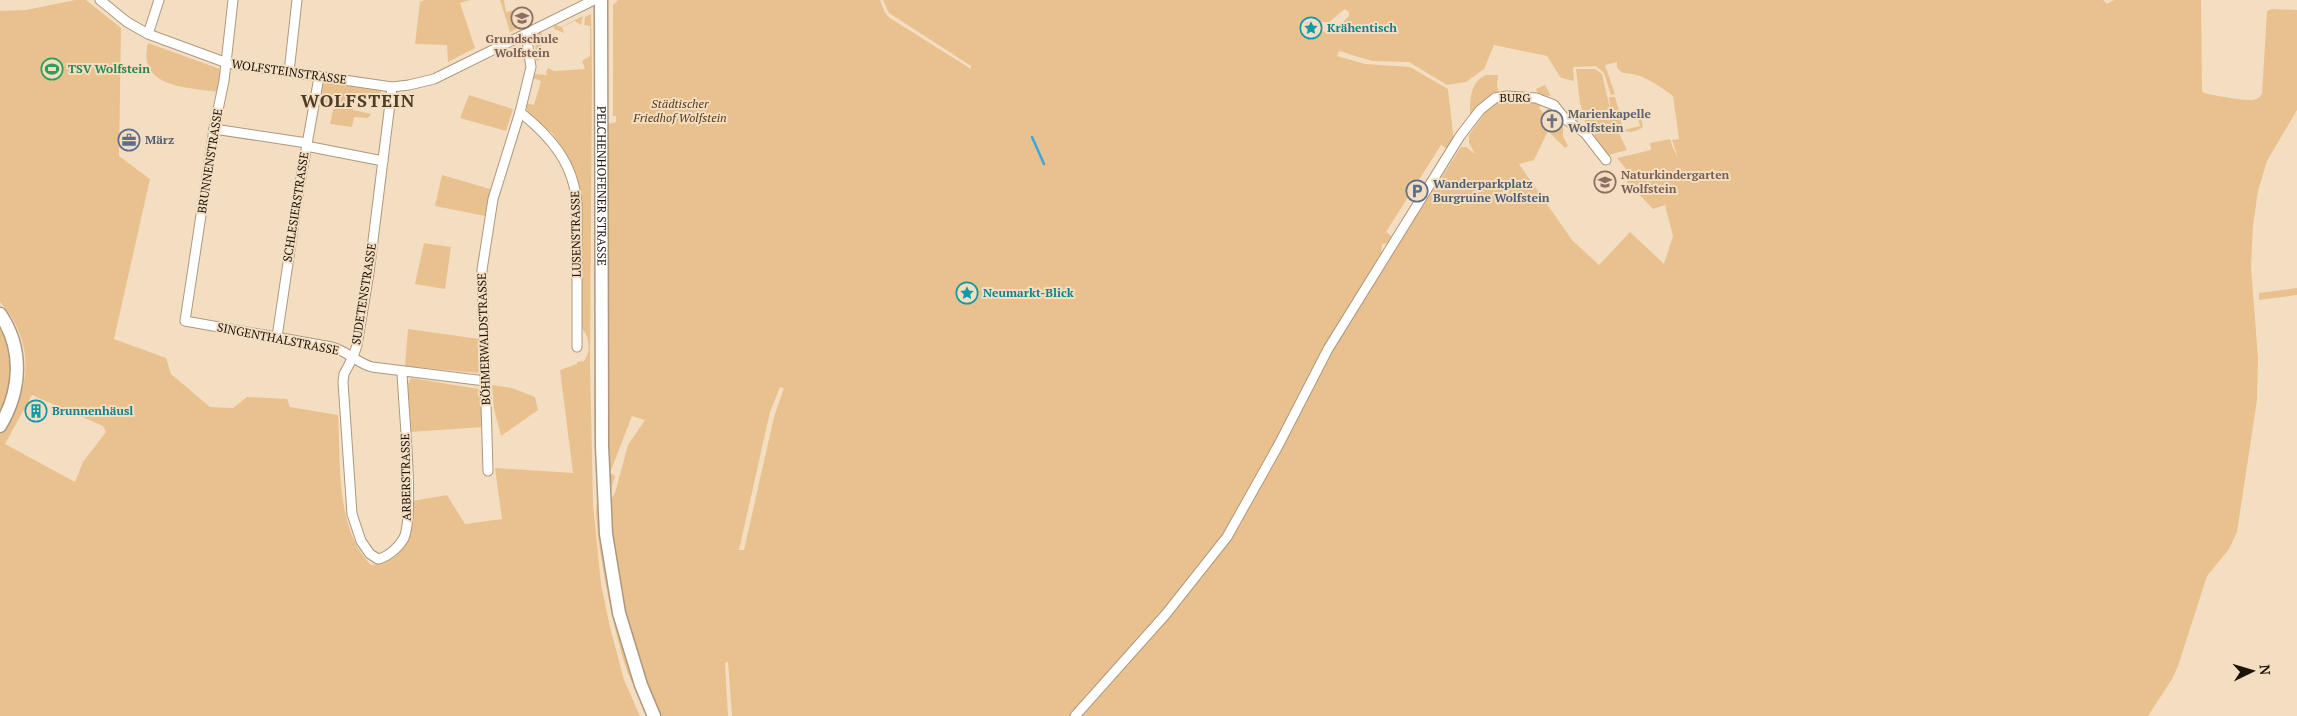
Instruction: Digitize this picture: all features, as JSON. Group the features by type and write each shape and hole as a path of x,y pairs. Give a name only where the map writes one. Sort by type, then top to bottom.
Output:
{"main road":[{"name":"PELCHENHOFENER STRASSE","path":"601,0 603,476 609,556 615,597 641,685 654,716"},
{"path":"0,314 10,333 18,366 15,394 10,410 0,426"}],"street":[{"name":"WOLFSTEINSTRASSE","path":"100,0 127,22 148,34 227,63 392,87 408,86 434,79 594,0"},
{"path":"148,34 159,0"},
{"name":"BRUNNENSTRASSE","path":"186,321 214,129 227,63 233,0"},
{"path":"289,72 296,0"},
{"name":"BÖHMERWALDSTRASSE","path":"488,471 481,287 484,251 493,199 520,112 531,67 526,34"},
{"name":"SCHLESIERSTRASSE","path":"277,338 306,145 319,77"},
{"name":"SUDETENSTRASSE","path":"370,554 356,530 350,498 343,393 344,374 354,357 369,273 392,87"},
{"name":"BURG","path":"1075,716 1166,614 1227,537 1278,446 1328,349 1385,254 1469,123 1486,104 1495,98 1521,96 1544,100 1554,105 1565,119 1585,132 1606,160"},
{"name":"LUSENSTRASSE","path":"520,112 554,143 570,170 575,188 577,205 577,347"},
{"path":"214,129 383,161"},
{"name":"SINGENTHALSTRASSE","path":"186,321 332,347 354,357 366,366 485,381"},
{"name":"ARBERSTRASSE","path":"370,554 378,559 389,554 404,538 407,528 408,480 402,372"}],"green space":[{"path":"75,0 86,0 121,28 119,156 150,179 114,339 166,358 171,374 210,407 233,408 247,397 287,399 290,407 338,415 340,474 346,514 351,533 359,550 371,565 383,563 393,558 406,544 411,524 412,501 447,495 465,524 502,519 495,468 573,473 560,370 577,364 577,362 584,361 589,348 586,334 580,326 581,194 575,171 565,152 553,134 528,114 526,103 534,105 541,81 533,78 534,74 547,75 548,68 554,71 585,69 582,61 590,56 590,26 584,25 585,17 591,14 590,363 593,505 601,584 610,627 624,680 640,716 0,716 0,435 18,402 26,368 20,334 12,318 0,302 0,11 26,10","holes":["32,395 103,426 106,432 83,462 75,482 5,444"]},
{"path":"425,0 470,0 460,3 475,48 448,62 447,45 415,44 420,2"},
{"path":"500,0 504,0 506,12 518,9 519,14 510,17 513,24 525,19 527,24 510,32"},
{"name":"Städtischer Friedhof Wolfstein","path":"618,0 880,0 885,13 890,18 971,69 971,66 889,13 883,0 2103,0 2107,4 2114,0 2201,0 2202,92 2249,100 2257,99 2262,94 2267,11 2272,9 2297,10 2297,110 2267,161 2258,191 2253,226 2251,267 2258,358 2257,400 2237,532 2229,549 2207,576 2178,666 2172,679 2148,716 732,716 728,662 725,663 728,716 659,716 624,616 616,572 609,502 615,493 628,445 645,420 632,416 610,473 615,476 610,493 606,446 608,124 616,122 616,116 613,116 613,5","holes":["1345,9 1349,12 1349,16 1342,23 1336,34 1317,30 1299,31 1300,26 1306,22 1329,22","1494,45 1547,56 1561,78 1574,81 1573,67 1596,66 1604,73 1611,95 1615,94 1605,65 1617,62 1617,68 1623,73 1644,78 1673,96 1679,139 1672,140 1678,158 1670,139 1650,143 1651,150 1617,158 1632,176 1627,182 1653,209 1665,205 1673,236 1664,264 1630,232 1599,265 1572,240 1519,164 1534,160 1548,131 1565,148 1568,146 1563,136 1563,122 1552,106 1543,113 1539,108 1543,103 1502,100 1495,102 1487,110 1469,135 1469,143 1475,154 1466,147 1461,147 1389,259 1381,255 1382,244 1389,243 1393,237 1386,232 1441,145 1449,150 1454,142 1448,89 1410,67 1365,64 1337,56 1339,51 1372,61 1409,62 1447,85 1466,82 1484,69","780,387 784,388 774,417 744,550 739,550 770,412"]},
{"path":"583,16 581,25 575,21 562,27 564,33 554,29 554,24 561,27"},
{"path":"542,30 540,58 538,61 536,60 535,37"},
{"path":"148,43 220,69 218,92 179,86 157,77 150,69 147,58"},
{"path":"1576,69 1595,69 1602,74 1611,113 1609,97 1615,97 1619,111 1614,113 1616,118 1620,117 1623,130 1618,131 1627,150 1608,155 1585,122 1580,103"},
{"path":"1486,75 1498,75 1497,86 1499,93 1485,100 1473,115 1470,115 1471,97 1474,87"},
{"path":"326,82 381,89 381,94 355,93 353,110 371,114 368,118 354,117 352,127 330,124 334,106 319,103 323,85"},
{"path":"1545,85 1551,96 1538,95 1536,89"},
{"path":"469,95 513,109 506,131 460,118"},
{"path":"1636,110 1640,113 1643,127 1634,132 1624,130 1640,126"},
{"path":"442,175 490,189 485,216 435,206"},
{"path":"596,190 598,493 597,495 594,411"},
{"path":"424,243 451,247 445,289 415,284"},
{"path":"2297,288 2297,295 2259,300 2259,293"},
{"path":"0,329 9,349 10,371 7,394 0,414"},
{"path":"408,329 479,339 481,367 478,373 405,366"},
{"path":"411,378 479,389 481,393 483,427 409,432 406,388"},
{"path":"492,385 512,388 535,397 538,410 501,436 494,409"},
{"path":"597,501 599,502 633,684 627,671 614,623 602,563 596,515"}],"waterway":[{"path":"1032,137 1044,164"}],"place":[{"name":"Grundschule Wolfstein","path":"522,18"},
{"name":"Krähentisch","path":"1311,28"},
{"name":"TSV Wolfstein","path":"52,69"},
{"name":"Marienkapelle Wolfstein","path":"1552,121"},
{"name":"März","path":"129,140"},
{"name":"Naturkindergarten Wolfstein","path":"1605,182"},
{"name":"Wanderparkplatz Burgruine Wolfstein","path":"1417,191"},
{"name":"Neumarkt-Blick","path":"967,293"},
{"name":"Brunnenhäusl","path":"36,411"}],"district":[{"name":"WOLFSTEIN","path":"358,101"}]}
